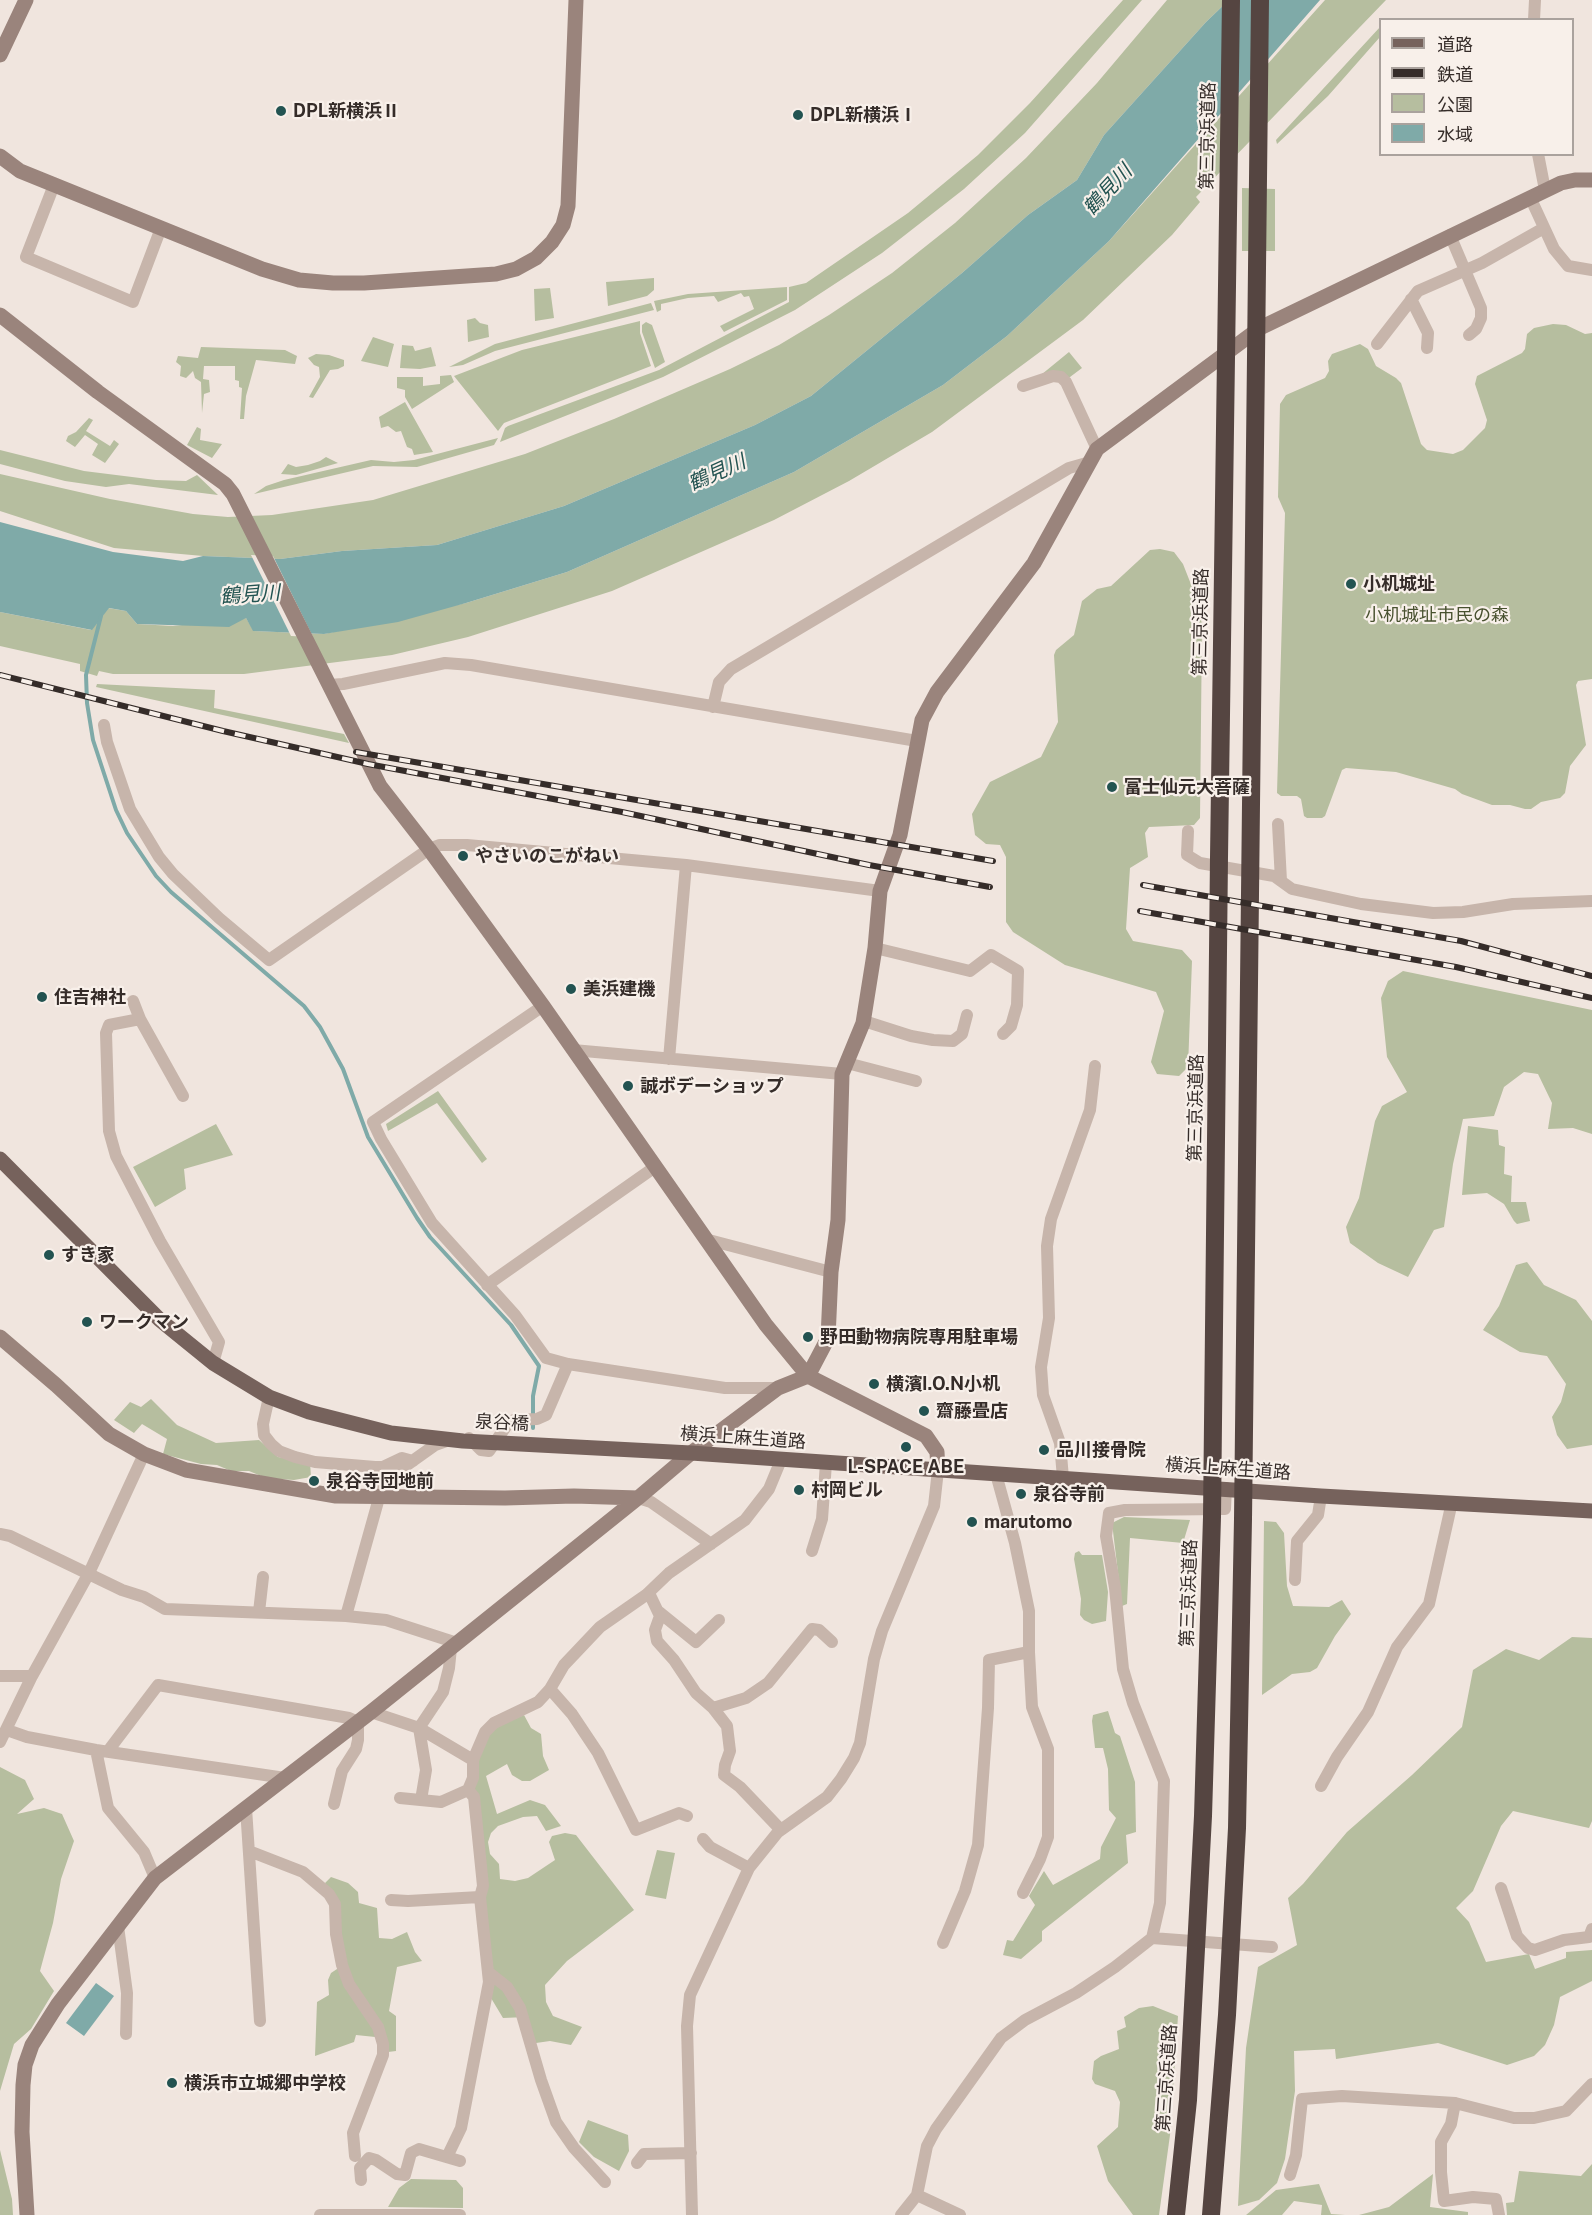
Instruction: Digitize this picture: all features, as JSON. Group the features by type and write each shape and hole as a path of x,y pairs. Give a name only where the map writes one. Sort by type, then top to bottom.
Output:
{"highway":[{"name":"第三京浜道路","path":"1176,2215 1188,2100 1203,1816 1212,1517 1231,0"},
{"path":"1211,2215 1227,2015 1238,1828 1260,0"}],"main road":[{"path":"0,1159 160,1320 213,1363 269,1397"},
{"name":"泉谷橋","path":"269,1397 309,1412 391,1433 463,1441 610,1448"},
{"name":"横浜上麻生道路","path":"610,1448 1321,1496 1592,1511"}],"street":[{"path":"0,55 26,0"},
{"path":"0,156 20,171 262,268 299,280 364,283 496,274 516,269 536,258 552,242 562,225 568,206 576,0"},
{"path":"1534,0 1534,18"},
{"path":"1538,156 1545,190"},
{"path":"713,706 719,682 731,669 1069,468 1094,456 1260,328 1545,190 1575,180 1592,180"},
{"path":"54,185 26,257 133,302 161,228"},
{"path":"1530,197 1554,249 1568,266 1592,270"},
{"path":"1377,344 1418,291 1466,271 1544,228"},
{"path":"1450,235 1480,308 1481,318 1476,329 1469,335"},
{"path":"1412,299 1428,333 1427,348"},
{"path":"0,315 98,392 225,484 238,503 380,786 429,849 543,1006 766,1325 808,1376 926,1436 937,1452 938,1470 934,1506 882,1631 874,1659 860,1743 854,1758 842,1779 827,1797 781,1830 749,1868 690,1995 687,2026 692,2215"},
{"path":"1023,386 1053,376 1061,377 1066,382 1094,456"},
{"path":"27,2215 22,2132 25,2065 32,2045 44,2024 154,1878 371,1712 691,1453 778,1388 808,1376 828,1338 831,1272 838,1220 845,1068 864,1021 875,948 879,891 900,835 917,741 925,711 1034,563 1094,456"},
{"path":"326,680 343,684 445,663 471,665 917,741"},
{"path":"104,725 107,742 130,809 159,857 173,874 219,918 269,960 429,849 440,845 467,845 686,866 879,891"},
{"path":"1278,824 1281,881"},
{"path":"1188,831 1187,855 1200,863 1274,876 1292,889 1361,904 1433,913 1492,909 1513,904 1592,901"},
{"path":"669,1059 686,866"},
{"path":"875,948 970,971 991,956 1018,971 1017,1005 1011,1026 1004,1034"},
{"path":"133,1001 140,1019 183,1096"},
{"path":"543,1006 374,1122 381,1139 432,1224 515,1315 542,1354 551,1360 725,1388 778,1388"},
{"path":"864,1021 911,1036 953,1041 962,1034 967,1015"},
{"path":"140,1019 109,1025 106,1033 109,1131 116,1156 160,1241 219,1342 213,1363"},
{"path":"573,1050 669,1059 845,1068 916,1081"},
{"path":"1063,1478 1060,1443 1043,1395 1041,1367 1049,1318 1047,1246 1051,1219 1090,1110 1095,1066"},
{"path":"487,1285 655,1167"},
{"path":"705,1239 831,1272"},
{"path":"0,1337 109,1434 144,1454 186,1470 336,1496 638,1498 651,1502 711,1544"},
{"path":"346,1616 376,1498 383,1482 435,1445 454,1437 469,1438 481,1450 489,1451 507,1425 514,1420 532,1419 546,1414 568,1364"},
{"path":"269,1397 263,1424 264,1434 270,1444 279,1451 315,1462 375,1467 383,1467 402,1458 413,1461"},
{"path":"0,1742 32,1676 88,1573 144,1454"},
{"path":"400,1798 441,1803 468,1790 473,1778 473,1760 486,1732 494,1723 538,1702 550,1689 564,1665 600,1627 649,1593 669,1573 745,1520 769,1489 782,1460"},
{"path":"812,1551 822,1519 826,1463"},
{"path":"996,1474 1015,1543 1029,1611 1032,1707 1048,1749 1048,1837 1023,1893"},
{"path":"901,2215 917,2195 927,2146 936,2129 1001,2038 1025,2020 1096,1980 1152,1938 1160,1903 1164,1781 1133,1702 1123,1669 1115,1588 1106,1536 1109,1513 1125,1510 1225,1509 1226,1488"},
{"path":"1296,1580 1297,1541 1318,1515 1321,1496"},
{"path":"1321,1786 1337,1757 1368,1712 1397,1647 1430,1604 1452,1502"},
{"path":"0,1534 10,1536 165,1609 346,1616 386,1620 454,1646"},
{"path":"259,1612 262,1577"},
{"path":"649,1593 659,1612 696,1642 719,1620"},
{"path":"659,1612 660,1616 655,1630 657,1641 674,1660 696,1693 713,1708 727,1726 730,1751 724,1766 724,1775 741,1787 781,1830"},
{"path":"713,1708 746,1698 768,1683 812,1629 819,1630 832,1642"},
{"path":"421,1800 426,1770 419,1728 443,1692 454,1646"},
{"path":"943,1944 964,1891 978,1845 988,1708 989,1659 1029,1652"},
{"path":"0,1676 32,1676"},
{"path":"154,1878 144,1852 108,1808 102,1750 158,1685 349,1718 358,1722"},
{"path":"550,1689 572,1714 598,1753 636,1830 679,1813 687,1816"},
{"path":"371,1712 419,1728 473,1760"},
{"path":"334,1804 342,1771 356,1749 358,1722"},
{"path":"7,1730 27,1737 102,1750 285,1778"},
{"path":"447,2157 461,2128 489,1982 480,1897 483,1886 474,1797 468,1790"},
{"path":"246,1809 260,2021"},
{"path":"703,1839 710,1848 749,1868"},
{"path":"249,1851 303,1872 329,1894 335,1904 336,1934 342,1965 349,1984 378,2027 383,2044 383,2055 353,2133 355,2156"},
{"path":"1501,1888 1517,1936 1528,1948 1535,1950 1564,1940 1589,1937 1592,1929"},
{"path":"391,1900 480,1897"},
{"path":"118,1926 127,1993 126,2034"},
{"path":"1152,1938 1272,1947"},
{"path":"488,1972 507,1987 520,2008 556,2122 574,2148 605,2182"},
{"path":"1290,2175 1296,2154 1302,2099 1342,2096 1455,2103 1514,2118 1534,2118 1566,2111 1592,2084"},
{"path":"1455,2103 1451,2124 1441,2142 1444,2201 1473,2197 1496,2199 1499,2215"},
{"path":"361,2180 360,2168 369,2158 397,2174 405,2175 411,2153 414,2150 419,2149 460,2161"},
{"path":"637,2163 644,2154 691,2153"},
{"path":"917,2195 960,2215"},
{"path":"320,2215 460,2215"}],"green space":[{"path":"1123,0 1142,0 1025,133 964,189 882,253 795,310 663,377 500,442 508,426 659,370 789,302 789,287 806,283 908,213 978,155 1030,103"},
{"path":"1167,0 1229,0 1206,22 1104,135 1077,180 1028,215 962,273 811,396 755,425 564,506 437,545 342,551 280,559 203,556 114,548 0,511 0,474 110,499 193,514 228,517 272,515 373,500 525,454 730,369 779,345 829,315 892,273 955,223 1026,158 1097,83"},
{"path":"1325,0 1386,0 1196,197 1200,202 1172,235 1083,320 932,432 849,481 774,520 612,591 468,637 392,655 244,674 113,674 99,671 97,676 80,671 80,664 0,646 0,612 91,630 108,608 126,611 137,624 173,626 246,618 254,631 324,634 466,603 567,572 794,472 943,385 1007,336 1109,241"},
{"path":"1379,28 1379,38 1328,96 1277,144 1276,140"},
{"path":"1242,188 1275,189 1275,251 1242,251"},
{"path":"654,278 654,290 647,296 608,306 606,282"},
{"path":"787,287 787,300 724,332 720,326 754,309 749,296 744,297 741,293 718,302 714,296 688,298 661,304 661,310 657,312 654,301 688,294"},
{"path":"550,288 554,318 535,321 534,289"},
{"path":"651,303 654,310 495,351 463,365 449,367 495,344"},
{"path":"475,318 480,323 488,325 489,337 468,342 467,320"},
{"path":"640,321 640,333 651,366 504,423 498,431 454,376 522,350"},
{"path":"646,322 652,325 665,362 655,368 642,332 642,325"},
{"name":"小机城址市民の森","path":"1553,324 1566,325 1585,334 1592,333 1592,679 1578,681 1576,685 1586,745 1570,766 1565,793 1560,798 1541,802 1531,809 1525,809 1510,805 1492,805 1462,794 1455,789 1396,772 1346,768 1342,770 1325,816 1307,818 1304,816 1301,799 1297,796 1281,796 1277,793 1285,513 1278,497 1280,404 1286,395 1325,378 1329,371 1328,361 1332,354 1360,344 1368,349 1376,366 1401,383 1421,444 1427,450 1453,454 1463,450 1485,428 1487,420 1475,384 1477,376 1522,353 1525,349 1527,334 1534,328"},
{"path":"373,337 394,344 388,367 361,361"},
{"path":"402,345 413,346 415,351 431,347 436,366 420,369 400,368"},
{"path":"201,347 285,350 297,356 295,364 256,360 246,396 244,419 240,419 242,388 239,387 239,381 235,380 235,366 204,366 203,379 209,380 210,392 204,394 202,413 201,382 195,378 193,371 186,378 180,376 181,366 176,362 178,356 198,358"},
{"path":"1069,352 1082,368 1070,377 1036,379"},
{"path":"316,354 344,360 344,366 330,370 313,398 309,397 320,377 319,367 308,358"},
{"path":"451,375 454,382 412,409 405,397 405,390 397,388 397,377 423,377 423,386 440,384 440,376"},
{"path":"405,402 433,452 414,455 412,449 407,447 401,431 396,432 388,426 381,428 379,417"},
{"path":"89,418 93,420 86,431 110,446 114,440 119,444 105,463 92,455 98,444 85,435 75,447 66,441 68,436 76,432"},
{"path":"197,427 201,429 200,440 222,444 212,458 187,445"},
{"path":"498,438 494,445 417,467 373,466 254,494 266,486 284,480 371,460 394,462 414,460"},
{"path":"0,450 84,471 156,480 186,481 197,475 218,495 129,484 106,487 65,481 0,464"},
{"path":"326,457 338,463 296,475 281,474 288,464 296,467 308,465"},
{"path":"1160,549 1174,552 1183,564 1194,592 1202,624 1200,818 1194,825 1149,827 1145,833 1148,857 1130,868 1126,929 1133,941 1182,950 1192,961 1188,1067 1179,1076 1157,1074 1151,1062 1164,1011 1156,992 1065,965 1013,932 1006,922 1006,857 1000,845 986,844 975,835 972,814 990,782 1041,757 1058,722 1054,655 1056,650 1074,635 1082,601 1097,589 1111,586 1150,550"},
{"path":"97,684 215,690 214,708 344,734 349,743 96,687"},
{"path":"1403,971 1592,1010 1592,1134 1573,1128 1548,1129 1552,1103 1538,1074 1524,1072 1504,1087 1494,1116 1463,1119 1453,1164 1444,1227 1434,1230 1408,1277 1378,1263 1350,1243 1346,1227 1359,1198 1375,1121 1382,1106 1407,1092 1387,1057 1381,998 1388,981"},
{"path":"438,1091 487,1159 482,1163 437,1103 388,1131 386,1124"},
{"path":"216,1124 233,1155 184,1169 186,1189 155,1207 133,1167"},
{"path":"1468,1126 1498,1130 1499,1145 1505,1147 1504,1174 1512,1176 1511,1202 1526,1202 1530,1221 1517,1224 1504,1204 1487,1193 1462,1195"},
{"path":"1527,1262 1544,1285 1576,1300 1592,1321 1592,1445 1567,1449 1557,1435 1552,1417 1561,1402 1566,1384 1547,1356 1520,1352 1483,1330 1499,1306 1516,1265"},
{"path":"151,1399 177,1425 216,1443 259,1440 278,1457 310,1462 311,1477 294,1480 266,1478 249,1471 231,1471 217,1465 201,1464 163,1454 167,1439 142,1424 134,1433 114,1420 130,1402 141,1407"},
{"path":"1124,1517 1190,1520 1183,1543 1130,1538 1127,1604 1122,1606 1112,1523"},
{"path":"1264,1521 1276,1522 1284,1533 1287,1586 1293,1606 1329,1607 1342,1600 1351,1614 1335,1636 1317,1668 1310,1672 1292,1674 1262,1695"},
{"path":"1079,1551 1082,1555 1102,1555 1108,1592 1106,1621 1092,1624 1080,1615 1081,1599 1074,1559 1075,1553"},
{"path":"1572,1637 1592,1638 1592,1821 1589,1828 1513,1811 1501,1826 1473,1891 1456,1908 1469,1922 1486,1962 1529,1954 1535,1969 1566,1958 1566,1952 1592,1950 1592,1981 1560,1997 1554,2025 1545,2045 1534,2056 1507,2065 1438,2043 1336,2059 1335,2049 1294,2051 1295,2091 1285,2159 1277,2183 1259,2200 1238,2206 1246,2048 1258,1967 1297,1945 1288,1898 1303,1884 1347,1832 1462,1727 1473,1670 1506,1649 1539,1660"},
{"path":"1108,1711 1115,1733 1120,1736 1135,1782 1136,1832 1126,1835 1128,1863 1042,1931 1042,1941 1021,1959 1003,1955 1007,1940 1013,1941 1035,1905 1029,1896 1044,1871 1053,1885 1100,1859 1101,1847 1116,1818 1109,1810 1108,1769 1103,1748 1095,1748 1092,1721 1093,1715"},
{"path":"524,1715 531,1728 541,1734 543,1756 549,1770 530,1781 522,1781 512,1775 507,1764 486,1776 497,1814 530,1800 545,1805 561,1826 546,1831 537,1816 523,1817 498,1826 491,1833 488,1842 490,1854 499,1864 500,1879 515,1881 528,1878 555,1860 549,1842 552,1836 565,1833 576,1835 634,1910 567,1961 545,1985 546,2002 553,2016 582,2027 571,2045 550,2041 536,2043 527,2017 503,2018 491,1998 473,1788 477,1760 489,1735 497,1726"},
{"path":"0,1767 25,1780 34,1799 17,1814 44,1808 62,1814 74,1841 61,1879 53,1923 40,1971 54,1991 31,2029 14,2044 0,2091"},
{"path":"657,1850 675,1853 666,1899 645,1895"},
{"path":"331,1877 348,1883 358,1892 359,1903 377,1908 379,1938 392,1939 407,1932 415,1952 422,1961 397,1967 389,2011 396,2016 396,2051 388,2052 385,2038 356,2035 354,2042 315,2056 317,2002 329,1995 328,1980 331,1973 346,1963 325,1883"},
{"path":"1153,2006 1178,2016 1170,2135 1159,2215 1133,2215 1108,2181 1097,2146 1118,2127 1120,2102 1115,2091 1095,2084 1092,2079 1094,2061 1119,2049 1117,2031 1126,2027 1124,2017 1139,2008"},
{"path":"588,2120 628,2135 629,2151 619,2171 594,2157 579,2142"},
{"path":"0,2150 12,2199 13,2215 0,2215"},
{"path":"1592,2164 1592,2215 1507,2215 1506,2203 1514,2202 1519,2171 1581,2176"},
{"path":"1433,2174 1430,2207 1468,2212 1468,2215 1359,2215 1389,2207"},
{"path":"411,2179 456,2180 463,2188 463,2208 388,2207 399,2188"},
{"path":"1319,2184 1331,2214 1345,2215 1321,2215 1322,2205 1294,2201 1282,2215 1246,2215 1276,2190"}],"water":[{"name":"鶴見川","path":"1229,0 1320,0 1109,241 1007,336 943,385 794,472 567,572 398,622 324,634 253,631 246,618 229,627 137,624 126,611 109,608 92,630 0,612 0,522 113,552 183,561 203,556 280,559 342,551 437,545 564,506 755,425 811,396 962,273 1028,215 1077,180 1104,135 1206,22"},
{"path":"96,1983 114,1996 84,2036 66,2023"}],"pier":[{"path":"251,555 273,556 313,637 291,636"}],"waterway":[{"path":"101,616 86,675 87,703 93,740 116,810 127,833 156,876 171,892 304,1006 320,1027 343,1069 368,1137 417,1218 430,1237 511,1325 539,1366 533,1396 533,1428"}],"railway":[{"path":"0,675 223,731 368,764 622,812 869,865 990,887"},
{"path":"356,752 993,861"},
{"path":"1143,885 1461,941 1592,976"},
{"path":"1140,911 1456,967 1592,998"}],"place":[{"name":"DPL新横浜Ⅱ","path":"281,111"},
{"name":"DPL新横浜Ⅰ","path":"798,115"},
{"name":"小机城址","path":"1351,584"},
{"name":"富士仙元大菩薩","path":"1112,787"},
{"name":"やさいのこがねい","path":"463,856"},
{"name":"美浜建機","path":"571,989"},
{"name":"住吉神社","path":"42,997"},
{"name":"誠ボデーショップ","path":"628,1086"},
{"name":"すき家","path":"49,1255"},
{"name":"ワークマン","path":"87,1322"},
{"name":"野田動物病院専用駐車場","path":"808,1337"},
{"name":"横濱I.O.N小机","path":"874,1384"},
{"name":"齋藤畳店","path":"924,1411"},
{"name":"L-SPACE ABE","path":"906,1447"},
{"name":"品川接骨院","path":"1044,1450"},
{"name":"泉谷寺団地前","path":"314,1481"},
{"name":"村岡ビル","path":"799,1490"},
{"name":"泉谷寺前","path":"1021,1494"},
{"name":"marutomo","path":"972,1522"},
{"name":"横浜市立城郷中学校","path":"172,2083"}]}
